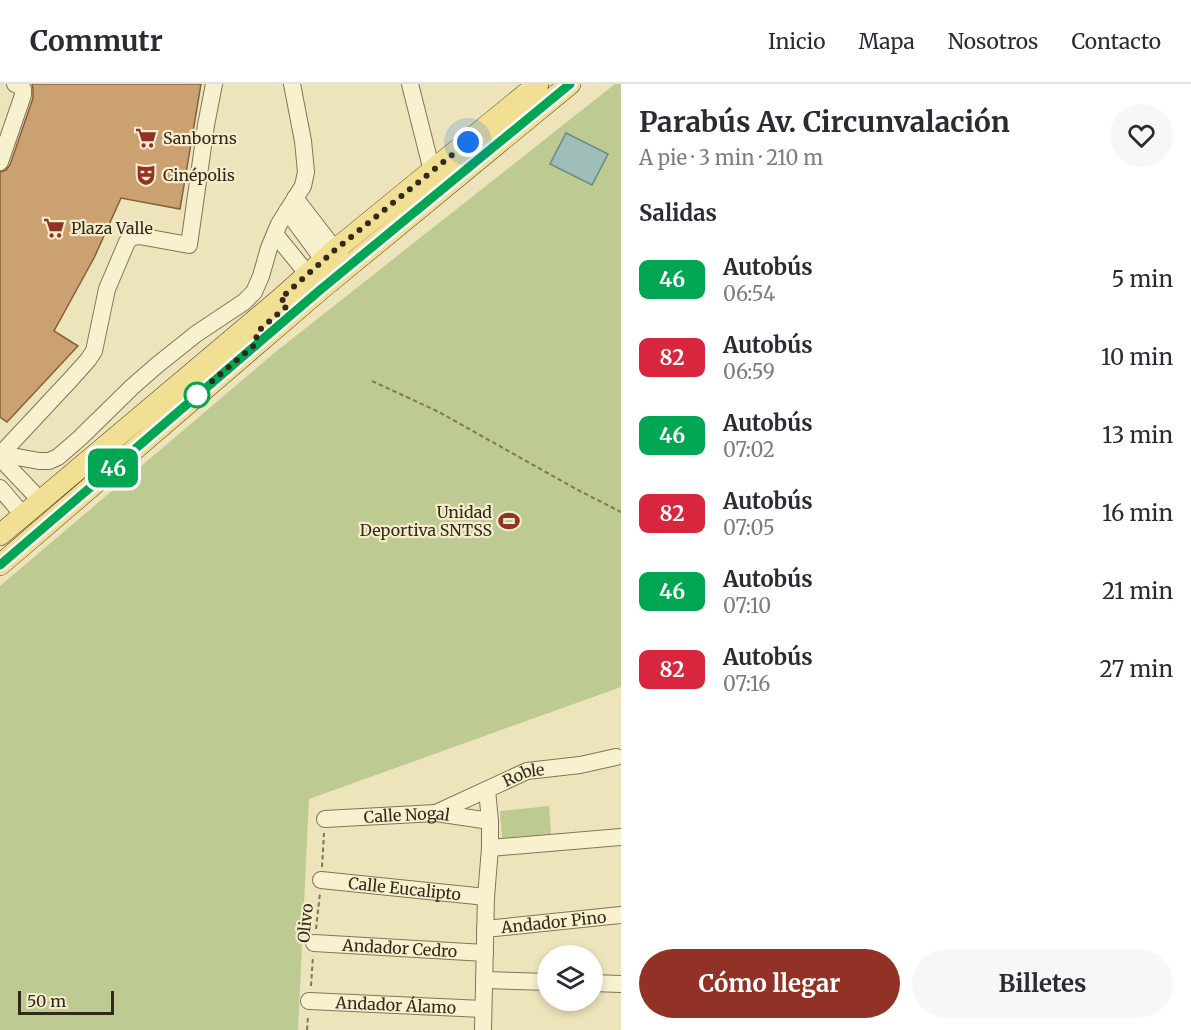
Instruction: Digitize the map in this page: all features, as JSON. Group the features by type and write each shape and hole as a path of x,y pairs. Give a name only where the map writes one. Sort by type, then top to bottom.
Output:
{"main road":[{"path":"0,565 257,343 326,269 432,171 551,87"},
{"path":"16,519 280,299 326,269 551,87"},
{"path":"257,343 256,333 287,306 286,301 280,299"}],"street":[{"path":"0,162 23,94 22,89 15,84"},
{"path":"0,456 94,351 106,289 127,242 132,237 139,236 189,245 214,84"},
{"path":"0,456 39,461 49,461 58,457 156,366 196,334 244,302 254,292 269,248 303,186 306,172 303,141 292,84"},
{"path":"410,84 432,171"},
{"path":"284,217 326,269"},
{"path":"284,217 326,269"},
{"path":"0,456 16,519"},
{"path":"0,472 16,519"},
{"path":"0,488 16,519"},
{"path":"0,503 16,519"},
{"name":"Roble","path":"436,813 527,771 580,765 616,757"},
{"path":"483,1030 486,897 490,848 490,821 486,790"},
{"name":"Calle Nogal","path":"325,819 436,813 490,821"},
{"path":"490,848 621,837"},
{"name":"Calle Eucalipto","path":"321,880 486,897"},
{"name":"Andador Pino","path":"486,928 621,915"},
{"name":"Andador Cedro","path":"314,943 485,953"},
{"path":"484,980 537,982"},
{"path":"603,983 621,984"},
{"name":"Andador Álamo","path":"309,1001 483,1009"}],"path":[{"path":"372,381 439,412 621,512"},
{"name":"Olivo","path":"307,1030 325,819"}],"green space":[{"path":"615,84 621,84 621,687 309,799 298,1030 0,1030 0,586 273,354"},
{"path":"549,806 551,834 502,838 500,811"}],"water":[{"path":"566,133 608,154 592,185 550,164"}],"building":[{"path":"32,84 201,84 180,209 121,198 94,258 54,331 78,346 7,422 0,417 0,172 6,170 10,165 33,98"}],"bus line":[{"name":"46","path":"0,565 257,343 570,84"}],"place":[{"name":"Sanborns","path":"146,138"},
{"name":"Cinépolis","path":"146,175"},
{"name":"Plaza Valle","path":"54,228"},
{"name":"Unidad Deportiva SNTSS","path":"509,521"}],"route":[{"path":"197,395 188,402 257,343 256,333 287,306 286,301 280,299 335,250 468,142"}]}
